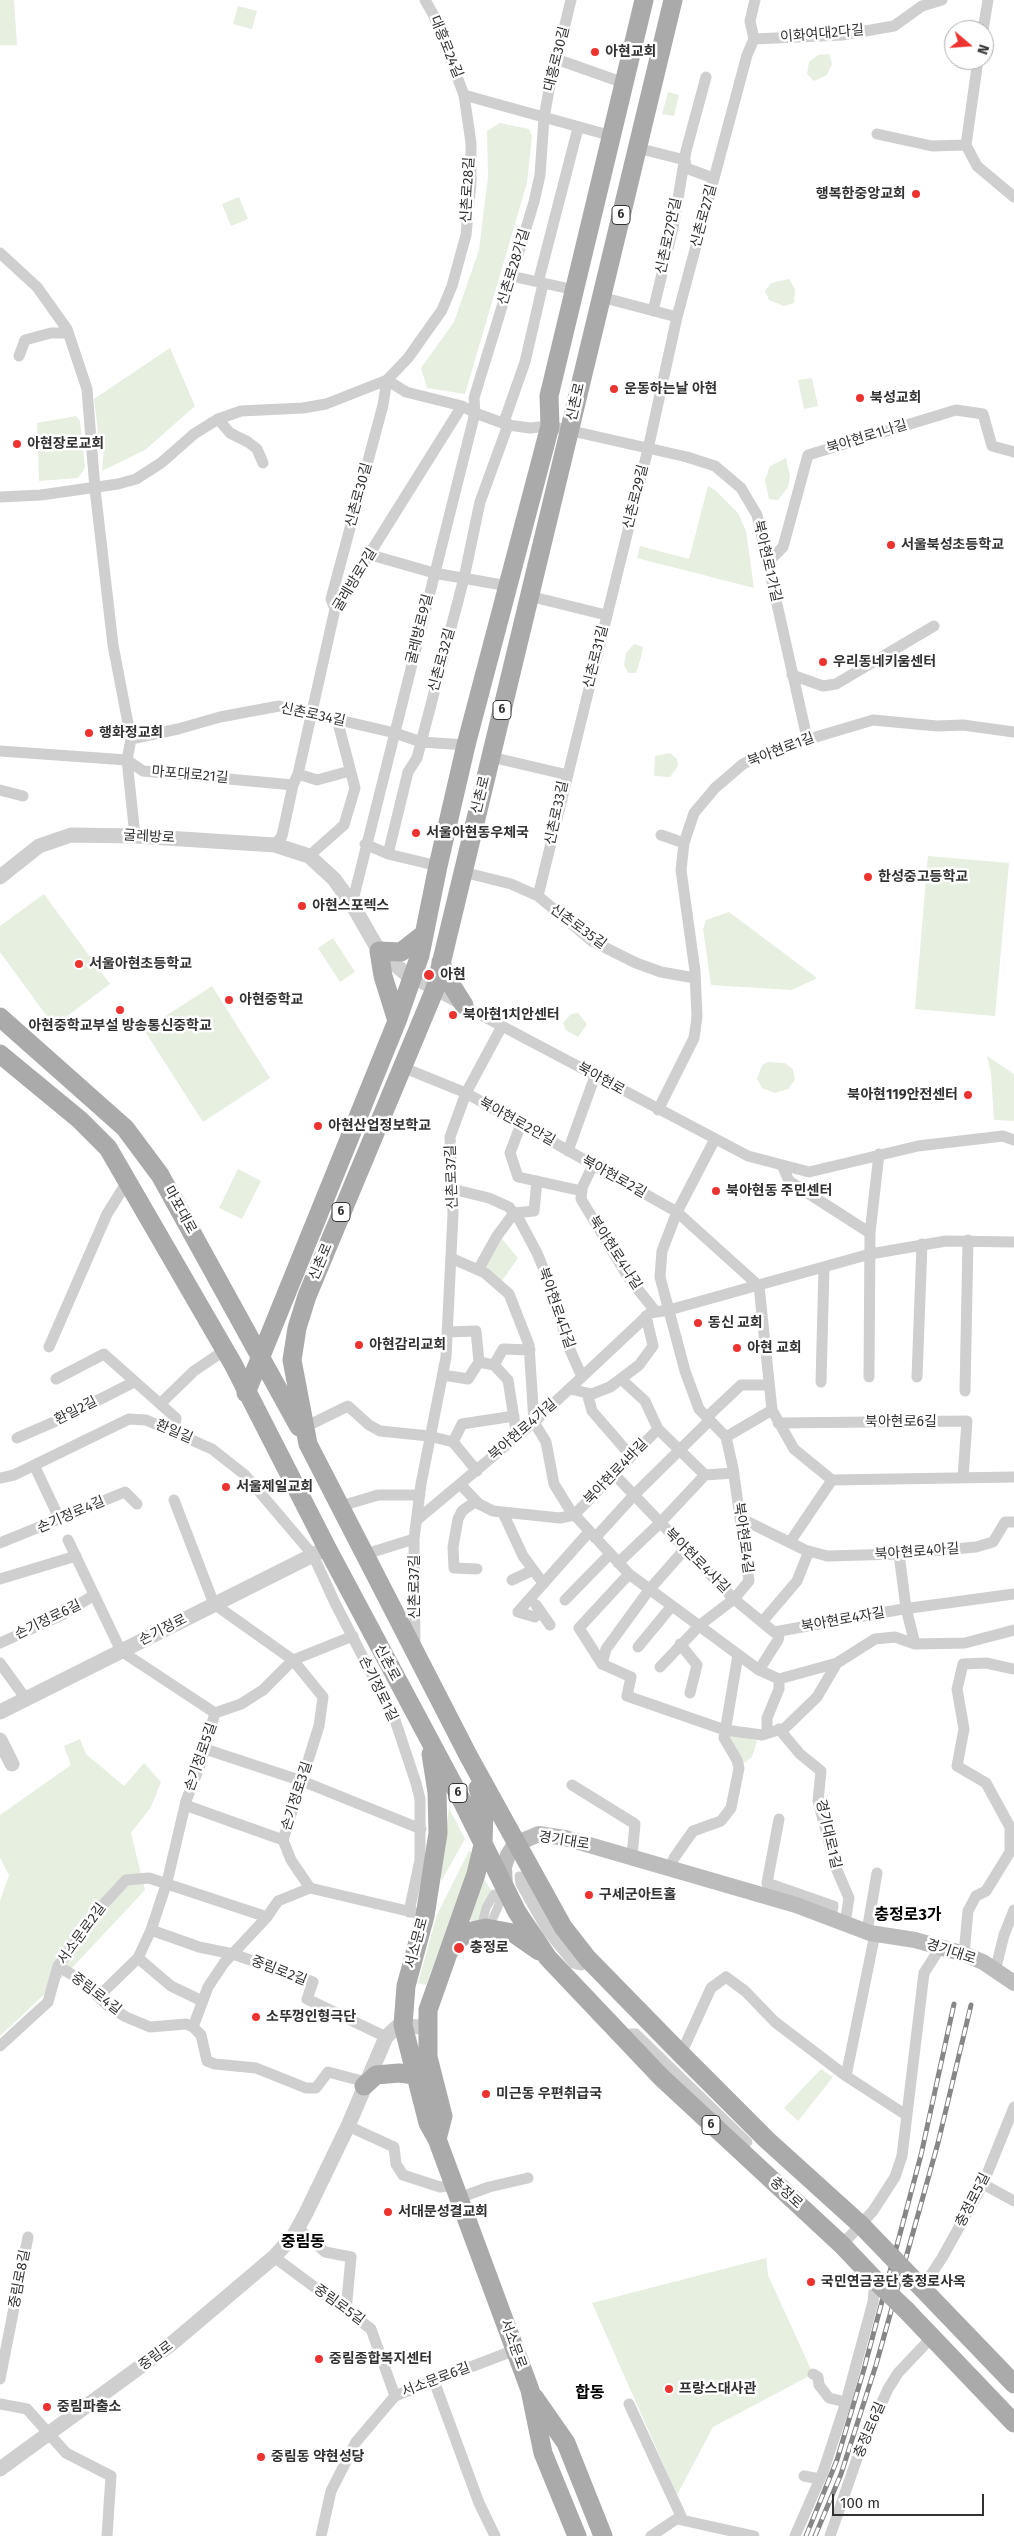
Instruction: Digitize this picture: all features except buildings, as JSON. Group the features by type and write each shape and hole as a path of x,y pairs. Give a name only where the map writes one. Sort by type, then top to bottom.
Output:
{"main road":[{"name":"신촌로","path":"469,1758 307,1435 292,1360 300,1315 423,1017 423,983 420,956 438,866 466,745 550,426 549,396 644,0"},
{"name":"신촌로","path":"483,1845 462,1799 320,1552 246,1393 397,1022 423,983 441,962 673,0"},
{"path":"397,1022 383,976 379,951 401,952 424,934"},
{"path":"423,1017 447,1002 460,1002 441,962"},
{"name":"마포대로","path":"0,1017 126,1128 160,1175 261,1357 307,1435"},
{"path":"0,1054 80,1120 108,1148 225,1350 246,1393"},
{"name":"서소문로","path":"430,1742 439,1821 417,1914 406,1986 403,2025 428,2123 437,2139 457,2191 530,2390 543,2453 577,2536"},
{"path":"437,2139 443,2116 428,2057 428,2010 476,1874 483,1845 484,1808 469,1758"},
{"name":"충정로","path":"469,1758 563,1927 588,1959 767,2140 861,2224 1013,2380"},
{"name":"경기대로","path":"516,1844 539,1834 588,1843 796,1905 871,1932 915,1940 964,1954 983,1962 1014,1983"},
{"path":"500,1892 508,1855 516,1844"},
{"name":"충정로","path":"483,1845 500,1892 517,1912 548,1958 661,2077 842,2245 1014,2423"},
{"path":"442,1966 455,1941 472,1931 486,1928 513,1933 548,1958"},
{"path":"365,2084 376,2075 399,2073 415,2076"},
{"name":"서소문로","path":"530,2390 566,2443 603,2536"}],"street":[{"name":"대흥로24길","path":"425,0 433,14 464,95"},
{"name":"대흥로30길","path":"544,118 571,0"},
{"path":"754,39 750,20 755,0"},
{"name":"이화여대2다길","path":"754,39 842,35 894,26 922,6 942,0"},
{"path":"984,20 985,1"},
{"name":"신촌로27길","path":"648,449 677,317 713,178 747,56 754,39"},
{"path":"556,60 624,83"},
{"path":"977,70 966,145 978,166 1014,197"},
{"name":"신촌로27안길","path":"653,311 673,228 685,160 706,77"},
{"path":"464,95 612,136"},
{"name":"신촌로28길","path":"387,380 408,358 442,310 452,286 466,235 471,182 470,143 464,95"},
{"name":"신촌로28가길","path":"474,413 474,398 540,175 544,118"},
{"path":"543,284 539,279 578,128"},
{"path":"877,134 932,146 966,145"},
{"path":"637,148 685,160 686,168 713,178"},
{"path":"0,253 37,287 68,333 87,389 95,489 113,646 131,739 127,760 135,836"},
{"path":"511,276 575,290"},
{"path":"464,578 480,502 508,425 505,419 525,362 543,284"},
{"path":"601,297 677,317"},
{"path":"19,356 25,340 51,333 68,333"},
{"path":"0,497 95,489 136,479 218,419 240,411 304,408 326,404 387,380 406,392 462,406 474,413 508,425 530,428 550,426"},
{"name":"신촌로30길","path":"335,609 331,600 383,405 387,380"},
{"name":"굴레방로7길","path":"275,845 282,836 310,712 316,699 335,609 462,406"},
{"name":"북아현로1나길","path":"769,562 783,547 808,455 956,410 983,414 992,446 1014,452"},
{"name":"굴레방로9길","path":"352,904 474,413"},
{"path":"218,419 230,433 257,449 262,464"},
{"name":"신촌로29길","path":"550,426 648,449 606,615"},
{"name":"북아현로1가길","path":"648,449 687,457 715,466 741,488 758,515 807,738"},
{"path":"371,554 434,573 508,586"},
{"name":"신촌로32길","path":"421,742 464,578"},
{"name":"신촌로31길","path":"529,596 606,615 568,775"},
{"path":"792,676 823,686 836,684 934,626"},
{"name":"신촌로34길","path":"131,739 178,730 220,717 280,706 395,733 421,742 466,745"},
{"path":"308,856 344,825 355,788 337,719"},
{"name":"북아현로1길","path":"658,1110 694,1038 697,1017 695,978 681,870 684,843 694,812 715,788 743,764 769,751 807,738 873,720 937,726 963,725 1014,732"},
{"path":"388,854 408,772 416,758 421,742"},
{"name":"마포대로21길","path":"0,751 127,760 142,771 295,779"},
{"name":"신촌로33길","path":"491,757 568,775 538,896"},
{"path":"295,779 317,780 350,772"},
{"path":"0,790 23,796"},
{"name":"굴레방로","path":"1,875 39,846 71,835 135,836 275,845 308,856 334,879 352,904 379,951 423,983"},
{"path":"661,835 684,843"},
{"path":"366,844 388,854 438,866"},
{"name":"신촌로35길","path":"463,872 511,884 538,896 592,941 616,954 661,972 695,978"},
{"name":"북아현로","path":"423,983 658,1110 748,1156 809,1172 918,1146 1003,1136 1014,1140"},
{"name":"신촌로37길","path":"415,1648 414,1539 429,1436 443,1375 448,1332 452,1188 450,1137 466,1093 502,1026"},
{"path":"402,1067 466,1093"},
{"name":"북아현로2길","path":"595,1076 568,1151 677,1212"},
{"name":"북아현로2안길","path":"466,1093 568,1151"},
{"path":"521,1124 510,1153 518,1177 582,1191 593,1165"},
{"path":"715,1139 677,1212 662,1251 660,1277 685,1371 699,1410 726,1436 772,1410"},
{"path":"869,1377 870,1233 879,1154"},
{"path":"782,1165 789,1181 870,1233"},
{"path":"478,1270 496,1236 514,1213 534,1211 537,1181"},
{"path":"49,1347 107,1214 127,1182"},
{"name":"북아현로4다길","path":"452,1188 489,1198 509,1207 514,1213 537,1253 555,1297 567,1343 582,1377"},
{"name":"북아현로4나길","path":"582,1191 582,1199 651,1314"},
{"path":"677,1212 759,1286 772,1410 794,1449 832,1480 1014,1477"},
{"path":"631,1456 592,1411 587,1393 592,1394 610,1387 640,1366 653,1346 651,1314 759,1286 870,1254 922,1244 968,1240 1014,1242"},
{"path":"965,1391 968,1240"},
{"path":"917,1377 922,1244"},
{"path":"451,1258 485,1274 509,1294 522,1321 530,1350 534,1422 546,1442 554,1484 574,1515 628,1574 759,1670 779,1679 837,1663 875,1639 895,1637 915,1644 965,1643 1014,1630"},
{"path":"821,1382 824,1268"},
{"name":"북아현로4가길","path":"418,1519 534,1422 651,1314"},
{"path":"443,1375 468,1379 479,1362 476,1330 448,1332"},
{"path":"494,1364 503,1348 530,1350"},
{"path":"160,1404 194,1371 225,1350"},
{"path":"56,1379 104,1354 176,1418 174,1432"},
{"path":"479,1362 494,1364 508,1380 517,1436"},
{"name":"북아현로4바길","path":"621,1379 645,1401 658,1429 705,1475"},
{"name":"환일2길","path":"17,1438 63,1418 134,1382"},
{"path":"540,1611 535,1617 518,1612 543,1583 679,1450 741,1385 769,1385"},
{"name":"북아현로4가길","path":"570,1388 587,1393"},
{"path":"307,1435 348,1406 369,1425 380,1431 429,1436 453,1442 462,1424 514,1416"},
{"name":"환일길","path":"0,1478 14,1475 129,1419 146,1420 212,1449 245,1475 320,1552"},
{"name":"북아현로6길","path":"778,1423 967,1421 963,1478"},
{"name":"북아현로4바길","path":"574,1515 658,1429"},
{"name":"북아현로4길","path":"660,1667 680,1644 734,1598 749,1581 734,1473 726,1436"},
{"name":"북아현로4가길","path":"453,1442 477,1471"},
{"path":"34,1465 60,1520"},
{"path":"705,1475 734,1473"},
{"name":"북아현로4사길","path":"614,1474 635,1494 639,1502 734,1598"},
{"name":"북아현로4사길","path":"660,1523 705,1475"},
{"path":"790,1542 832,1480"},
{"path":"460,1484 476,1501 494,1512 560,1518 574,1515"},
{"name":"손기정로4길","path":"0,1543 126,1492 137,1504"},
{"path":"341,1506 378,1494 420,1495"},
{"path":"174,1500 214,1604"},
{"path":"476,1501 462,1511 458,1519 454,1547 454,1568 477,1570"},
{"path":"503,1513 523,1556 543,1583"},
{"name":"북아현로4아길","path":"740,1518 809,1551 827,1556 899,1554 976,1547 993,1542 1005,1522 1014,1522"},
{"path":"618,1563 660,1523"},
{"path":"366,1554 414,1539"},
{"name":"손기정로6길","path":"68,1540 121,1651"},
{"path":"602,1664 606,1649 649,1590 685,1549"},
{"path":"762,1622 797,1581 809,1551"},
{"name":"손기정로","path":"0,1712 320,1552"},
{"name":"손기정로1길","path":"320,1552 353,1636 394,1718 420,1799 421,1829 417,1914"},
{"path":"565,1600 610,1554"},
{"path":"899,1554 906,1608 915,1644"},
{"path":"0,1579 76,1556"},
{"path":"512,1580 533,1570"},
{"path":"628,1574 579,1628 602,1664 630,1677 627,1696 725,1730 762,1734 785,1728 817,1697 837,1663"},
{"name":"북아현로4자길","path":"780,1631 906,1608 1014,1594"},
{"name":"손기정로6길","path":"0,1643 62,1615 94,1595"},
{"path":"530,1598 550,1625"},
{"path":"734,1598 774,1632 780,1631 778,1640 759,1670"},
{"name":"손기정로3길","path":"185,1805 282,1840 320,1726 323,1697 293,1660 214,1604"},
{"path":"638,1648 671,1607"},
{"path":"215,1713 241,1704 263,1690 293,1660 353,1636"},
{"path":"680,1644 697,1665 690,1692"},
{"name":"손기정로5길","path":"121,1651 215,1713 205,1749 185,1805 166,1882"},
{"path":"670,1868 693,1831 721,1821 731,1808 739,1768 737,1760 724,1738 738,1654"},
{"path":"0,1663 26,1699"},
{"path":"964,1954 968,1911 976,1896 986,1891 1010,1852 1010,1827 986,1783 957,1766 964,1728 957,1689 963,1664 986,1663 1014,1669"},
{"path":"767,1733 767,1718 779,1689 779,1679"},
{"name":"경기대로1길","path":"779,1729 800,1754 822,1771 818,1801 836,1868 849,1898 838,1921"},
{"path":"0,1740 12,1764"},
{"path":"205,1749 302,1781 421,1829"},
{"path":"572,1785 635,1824 632,1856"},
{"path":"779,1819 767,1883 833,1906 838,1921"},
{"path":"282,1840 310,1888"},
{"path":"846,2076 871,1932 877,1873"},
{"path":"519,1876 523,1876 551,1928 582,1965 581,1967 574,1964 546,1932 520,1884 519,1876"},
{"name":"서소문로2길","path":"0,2046 48,2002 58,1966 100,1906 126,1880 139,1877 166,1882 268,1917"},
{"path":"98,1996 138,1958 151,1930 166,1882"},
{"path":"268,1917 278,1901 310,1888 417,1914"},
{"path":"995,1971 1004,1935 1014,1910"},
{"name":"중림로2길","path":"193,2027 202,2001 214,1979 268,1917"},
{"name":"중림로2길","path":"151,1930 199,1947 234,1954 313,1982 307,1999 386,2037"},
{"path":"842,2245 873,2211 895,2177 902,2156 924,1973 940,1948"},
{"path":"138,1958 171,1986 202,2001"},
{"name":"중림로4길","path":"58,1966 79,1978 126,2018 150,2027 186,2024 193,2027"},
{"path":"682,2054 711,1988 726,1976 745,1991 775,2022 846,2076 906,2115"},
{"path":"386,2037 394,2027 403,2025 427,2027"},
{"path":"193,2027 201,2035 207,2061 215,2064 256,2068 306,2088 316,2088 328,2072 365,2084"},
{"path":"631,2033 636,2033 748,2141 745,2142 718,2122 631,2036 631,2033"},
{"name":"중림로","path":"0,2469 170,2345 274,2257 298,2228 348,2126 386,2037"},
{"name":"충정로5길","path":"918,2283 942,2258 983,2184 1014,2107"},
{"path":"348,2126 394,2147 396,2164 402,2175 440,2187 457,2191 528,2178"},
{"path":"983,2184 1014,2201"},
{"path":"298,2228 325,2252 351,2257 346,2311"},
{"name":"중림로8길","path":"0,2379 28,2237"},
{"name":"중림로5길","path":"274,2257 371,2328 395,2396"},
{"path":"795,2536 820,2479 846,2402 878,2283"},
{"name":"충정로6길","path":"830,2536 859,2453 888,2389 898,2373 932,2337"},
{"name":"서소문로6길","path":"321,2536 331,2491 356,2442 395,2396 515,2350"},
{"path":"813,2374 818,2377 819,2385 829,2398 846,2402"},
{"path":"434,2381 479,2503 495,2536"},
{"path":"0,2404 27,2409 66,2452 111,2476 106,2536"},
{"path":"629,2404 681,2516 650,2536"},
{"path":"804,2476 820,2479"},
{"path":"677,2519 754,2536"}],"green space":[{"path":"0,0 14,0 17,45 0,45"},
{"path":"238,6 257,11 252,29 233,24"},
{"path":"829,54 832,64 827,75 814,81 807,74 809,62 818,55"},
{"path":"668,92 679,95 674,116 662,114"},
{"path":"500,123 529,129 532,136 527,183 465,394 427,388 421,368 454,322 479,250 488,177 487,131"},
{"path":"239,197 248,219 231,226 222,204"},
{"path":"789,279 795,289 794,303 784,306 769,300 765,291 771,283"},
{"path":"170,348 195,406 145,450 102,471 104,447 100,447 94,399"},
{"path":"812,378 818,406 804,409 798,380"},
{"path":"76,416 80,421 85,468 78,478 39,481 37,423"},
{"path":"786,458 790,476 788,487 778,500 769,499 765,480 770,466"},
{"path":"708,486 715,490 738,513 746,531 754,588 637,558 640,546 689,559"},
{"path":"634,644 643,647 641,657 636,673 628,673 624,665 626,653"},
{"path":"670,753 677,759 678,766 670,777 654,776 655,756"},
{"path":"928,856 1009,863 995,1016 915,1009"},
{"path":"44,894 110,984 54,1026 0,952 0,926"},
{"path":"729,912 817,978 792,990 711,985 703,929 706,920"},
{"path":"333,938 355,972 340,982 318,948"},
{"path":"212,986 270,1078 203,1122 144,1030"},
{"path":"578,1013 587,1024 578,1037 566,1030 563,1023 571,1014"},
{"path":"987,1056 1014,1074 1014,1121 994,1120 991,1073"},
{"path":"768,1062 785,1063 793,1069 795,1080 788,1089 775,1093 762,1088 757,1079 762,1065"},
{"path":"238,1169 261,1181 242,1219 219,1208"},
{"path":"502,1239 518,1258 499,1285 482,1272"},
{"path":"728,1732 757,1741 752,1757 741,1765"},
{"path":"80,1739 86,1754 124,1786 144,1763 161,1782 151,1807 131,1833 145,1890 70,1970 0,2036 0,1901 9,1875 0,1858 0,1815 71,1765 64,1746"},
{"path":"449,1808 465,1839 442,1880 440,1878"},
{"path":"469,1851 473,1853 473,1858 426,1985 418,1983 437,1915"},
{"path":"482,1876 494,1894 482,1924 472,1922 470,1919"},
{"path":"821,2069 833,2077 798,2121 784,2108"},
{"path":"766,2258 768,2275 813,2374 713,2427 677,2495 592,2303"}],"railway":[{"path":"806,2536 837,2460 864,2369 921,2155 954,2004"},
{"path":"815,2536 841,2474 876,2365 938,2143 971,2005"}],"place":[{"name":"아현교회","path":"595,52"},
{"name":"행복한중앙교회","path":"916,194"},
{"name":"운동하는날 아현","path":"614,389"},
{"name":"북성교회","path":"860,398"},
{"name":"아현장로교회","path":"17,444"},
{"name":"서울북성초등학교","path":"891,545"},
{"name":"우리동네키움센터","path":"823,662"},
{"name":"행화정교회","path":"89,733"},
{"name":"서울아현동우체국","path":"416,833"},
{"name":"한성중고등학교","path":"868,877"},
{"name":"아현스포렉스","path":"302,906"},
{"name":"서울아현초등학교","path":"79,964"},
{"name":"아현","path":"429,975"},
{"name":"아현중학교","path":"229,1000"},
{"name":"아현중학교부설 방송통신중학교","path":"120,1010"},
{"name":"북아현1치안센터","path":"453,1015"},
{"name":"북아현119안전센터","path":"968,1095"},
{"name":"아현산업정보학교","path":"318,1126"},
{"name":"북아현동 주민센터","path":"716,1191"},
{"name":"동신 교회","path":"698,1323"},
{"name":"아현감리교회","path":"359,1345"},
{"name":"아현 교회","path":"737,1348"},
{"name":"서울제일교회","path":"226,1487"},
{"name":"구세군아트홀","path":"589,1895"},
{"name":"충정로","path":"459,1948"},
{"name":"소뚜껑인형극단","path":"256,2017"},
{"name":"미근동 우편취급국","path":"486,2094"},
{"name":"서대문성결교회","path":"388,2212"},
{"name":"국민연금공단 충정로사옥","path":"811,2282"},
{"name":"중림종합복지센터","path":"319,2359"},
{"name":"프랑스대사관","path":"669,2389"},
{"name":"중림파출소","path":"47,2407"},
{"name":"중림동 약현성당","path":"261,2457"}],"district":[{"name":"충정로3가","path":"908,1916"},
{"name":"중림동","path":"303,2243"},
{"name":"합동","path":"590,2394"}]}
